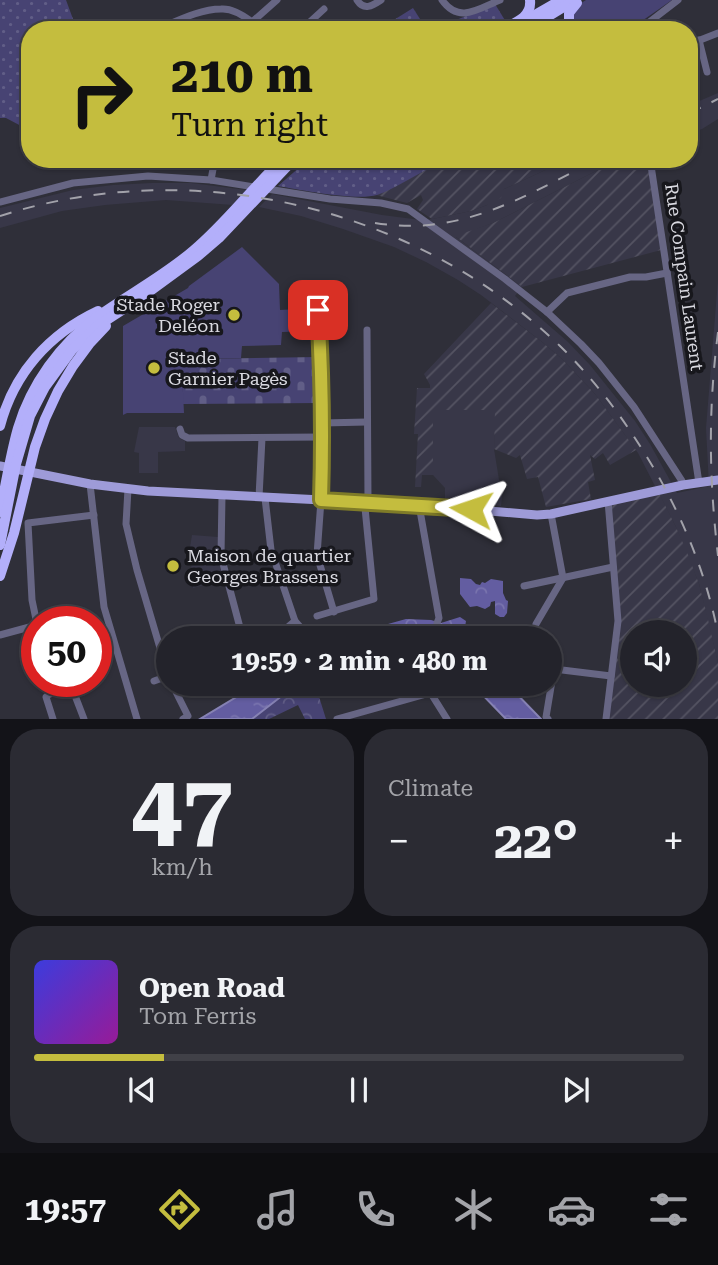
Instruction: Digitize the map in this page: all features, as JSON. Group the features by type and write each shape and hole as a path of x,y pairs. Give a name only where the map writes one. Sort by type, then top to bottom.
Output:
{"highway":[{"path":"516,21 530,9 530,0"},
{"path":"525,21 561,0"},
{"path":"541,21 575,0"},
{"path":"569,21 569,13 581,0"},
{"path":"0,545 18,442 45,387 72,350 99,325 198,256 278,168"},
{"path":"0,512 29,401 46,370 80,331 161,275 239,212"},
{"path":"0,576 14,533 35,447 58,391 73,366 101,331 142,297"},
{"path":"0,426 16,385 45,346 83,318 121,301"}],"main road":[{"path":"0,466 128,489 419,505 514,514 551,514 718,480"}],"street":[{"path":"253,21 278,0"},
{"path":"357,0 360,5 366,7 381,0"},
{"path":"442,0 453,12 461,14 500,0"},
{"path":"651,21 678,0"},
{"path":"179,21 206,11 221,9 237,12 250,21"},
{"path":"311,21 324,9"},
{"path":"707,72 699,40 718,33"},
{"path":"211,180 214,168"},
{"name":"Rue Compain Laurent","path":"651,168 699,482"},
{"path":"0,202 73,183 148,176 211,180 330,199 389,204 408,209 505,279 581,344 618,385 648,427 683,485"},
{"path":"547,313 567,293 630,277 667,273"},
{"path":"318,310 323,422 317,555 334,612"},
{"path":"317,617 374,599 365,508 368,502 367,330"},
{"path":"323,422 368,422"},
{"path":"180,429 182,435 188,438 322,438"},
{"path":"262,438 262,497 271,550 295,621 299,626"},
{"path":"90,484 104,607 137,719"},
{"path":"128,489 127,524 156,635"},
{"path":"222,496 221,556 241,626"},
{"path":"606,719 618,621 608,501"},
{"path":"419,505 439,618 437,622"},
{"path":"536,624 563,578 551,514"},
{"path":"33,606 28,523 94,515"},
{"path":"524,586 613,567"},
{"path":"289,626 295,621"},
{"path":"0,635 21,629"},
{"path":"547,718 554,669 611,676"},
{"path":"177,696 185,718"},
{"path":"337,719 419,696"},
{"path":"432,696 447,719"},
{"path":"46,697 53,719"},
{"path":"76,697 83,719"}],"shaded area":[{"path":"718,93 718,119 698,130 698,102"},
{"path":"425,168 550,168 504,189 501,198 487,205 432,219 417,209 423,200 421,195 407,203 376,195 426,170"},
{"path":"550,168 602,168 493,223 456,237 522,287 515,296 590,365 635,421 677,493 709,486 706,428 718,280 718,663 699,584 675,525 638,453 595,394 562,359 481,295 426,262 394,247 343,229 259,207 272,194 421,220 471,211 487,205 504,189"},
{"path":"602,168 648,168 661,250 522,287 455,236 493,223"},
{"path":"152,183 191,183 247,190 233,205 166,200 105,205 62,211 0,228 0,208 73,190"},
{"path":"491,303 562,359 595,394 636,450 610,465 603,453 595,459 590,455 595,480 588,482 591,499 546,507 538,477 527,479 520,455 516,458 494,449 495,410 433,410 433,475 422,475 421,487 415,487 417,388 430,388 424,374"},
{"path":"432,410 496,410 494,449 501,506 445,500 445,488 433,475"},
{"path":"139,427 175,427 179,438 185,441 185,451 158,452 158,473 139,473 139,453 134,452"},
{"path":"658,491 699,584 718,663 718,719 606,719 618,621 608,501"},
{"path":"192,535 218,537 224,579 193,588 190,547"}],"green space":[{"path":"0,0 66,0 74,21 21,21 21,126 6,118 0,118"},
{"path":"586,0 672,0 642,21 574,21 573,14 578,5"},
{"path":"495,4 505,21 454,21"},
{"path":"413,8 421,21 392,21"},
{"path":"299,168 426,170 383,193 368,196 328,194 278,186"},
{"path":"242,247 279,284 280,310 315,308 316,331 282,332 281,345 242,346 241,358 195,359 195,367 189,367 182,372 184,413 123,415 123,326 188,288"},
{"path":"318,357 318,403 183,404 182,371 195,359"},
{"path":"460,578 471,579 480,585 491,579 503,581 503,593 508,601 504,617 495,614 495,601 485,609 470,607 460,594"},
{"path":"460,617 466,621 465,626 381,626 406,619 441,623"},
{"path":"282,696 319,696 326,719 305,719 298,705 269,719 252,719"}],"water":[{"path":"238,696 282,696 252,719 200,719"},
{"path":"484,696 519,696 541,719 506,719"}],"railway":[{"path":"698,109 718,99"},
{"path":"375,223 407,226 464,219 518,199 581,168"},
{"path":"0,216 73,198 148,190 223,193 298,205 370,227 438,258 502,298 560,346 624,422 656,472 694,551 718,634"},
{"path":"718,332 711,444 718,556"}],"place":[{"name":"Stade Roger Deléon","path":"234,315"},
{"name":"Stade Garnier Pagès","path":"154,368"},
{"name":"Maison de quartier Georges Brassens","path":"173,566"}],"route":[{"path":"318,310 323,422 321,500 471,509"}]}
